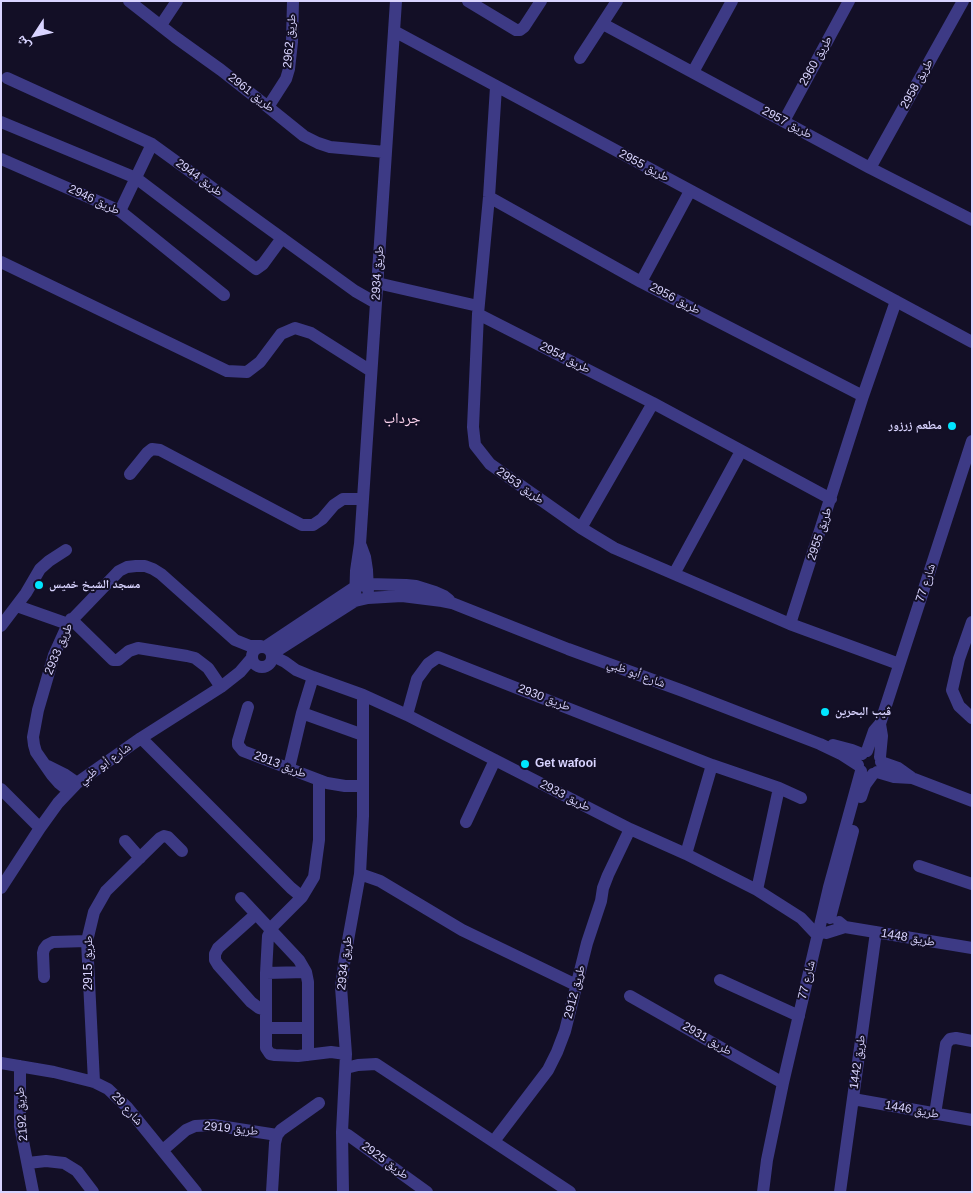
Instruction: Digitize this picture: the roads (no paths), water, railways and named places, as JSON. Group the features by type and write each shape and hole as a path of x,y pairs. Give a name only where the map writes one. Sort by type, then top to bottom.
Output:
{"street":[{"name":"طريق 2961","path":"130,1 304,136 330,147 386,152"},
{"path":"161,25 177,1"},
{"name":"طريق 2962","path":"268,107 286,78 289,69 293,1"},
{"name":"طريق 2934","path":"356,601 362,585 366,563 360,544 362,499 396,1"},
{"path":"468,1 516,30 520,30 527,24 541,1"},
{"path":"580,58 617,1"},
{"path":"693,72 732,1"},
{"name":"طريق 2960","path":"784,121 849,1"},
{"name":"طريق 2958","path":"870,168 964,1"},
{"name":"طريق 2957","path":"602,24 870,168 972,220"},
{"name":"طريق 2955","path":"394,31 972,342"},
{"name":"طريق 2944","path":"7,78 152,144 355,291 376,303"},
{"name":"طريق 2953","path":"496,87 478,310 472,427 474,445 490,464 581,528 614,548 790,624 899,664"},
{"path":"1,122 136,178 256,269 282,238"},
{"path":"120,211 152,144"},
{"name":"طريق 2946","path":"1,160 120,211 224,295"},
{"path":"641,282 690,191"},
{"name":"طريق 2956","path":"488,197 641,282 864,396"},
{"path":"1,262 228,371 247,372 260,362 281,334 295,328 311,333 371,371"},
{"name":"طريق 2954","path":"377,282 478,310 831,500"},
{"name":"طريق 2955","path":"790,624 896,301"},
{"path":"581,528 653,403"},
{"name":"شارع 77","path":"763,1192 767,1160 783,1083 827,915 838,853 870,763 882,736 880,724 972,442"},
{"path":"130,474 152,448 160,450 302,525 313,526 334,505 343,499 362,499"},
{"path":"674,574 741,451"},
{"path":"1,626 17,606 40,569 66,550"},
{"name":"طريق 2933","path":"73,787 59,783 40,759 34,745 34,729 48,674 57,647 69,621 119,571 127,567 145,566 161,574 234,640 242,650 263,656 282,670 296,670 406,715 630,829 686,854 757,890 822,934"},
{"name":"شارع أبو ظبي","path":"1,888 40,828 58,803 73,787 141,738 221,687 350,590 362,585 396,584 416,586 444,596 452,603"},
{"name":"طريق 2934","path":"362,585 368,598"},
{"name":"شارع أبو ظبي","path":"292,635 356,601 368,598 402,596 452,603 820,744 841,754 870,763 894,777 912,778 972,801"},
{"path":"17,606 69,621 116,661 129,651 138,648 195,658 208,668 221,687"},
{"path":"972,622 958,659 952,690 959,706 972,718"},
{"path":"292,635 293,664 296,670"},
{"name":"طريق 2930","path":"406,715 418,679 428,664 438,657 801,798"},
{"path":"289,768 313,677"},
{"name":"طريق 2934","path":"343,1192 342,1132 346,1054 341,987 344,957 360,874 363,816 363,696"},
{"name":"طريق 2913","path":"248,707 238,738 238,745 243,751 336,785 363,786"},
{"path":"302,713 363,735"},
{"path":"141,738 302,897"},
{"path":"466,822 495,760"},
{"path":"686,854 712,765"},
{"path":"319,780 318,840 314,877 302,897 277,921 271,930 267,944 265,1045 267,1051 275,1055 298,1056 331,1052 346,1054"},
{"path":"757,890 779,788"},
{"path":"1,790 40,828"},
{"name":"طريق 2912","path":"494,1141 548,1070 557,1052 565,1031 603,888 630,829"},
{"name":"طريق 2915","path":"94,1082 87,941 94,912 106,891 160,838 168,837 182,851"},
{"path":"125,841 140,858"},
{"path":"920,866 972,884"},
{"path":"360,874 380,880 462,930 576,985"},
{"path":"241,898 302,964 306,972 308,982 308,1055"},
{"path":"256,914 218,948 214,957 218,966 251,1002 266,1010"},
{"path":"801,918 812,919 827,915 845,927"},
{"name":"طريق 1448","path":"822,934 845,927 972,948"},
{"name":"طريق 1442","path":"840,1192 876,932"},
{"name":"شارع 77","path":"771,1192 781,1130 815,976 822,934"},
{"path":"44,977 44,948 53,942 87,941"},
{"path":"266,974 306,972"},
{"path":"720,980 799,1016"},
{"name":"طريق 2931","path":"630,996 783,1083"},
{"path":"266,1028 308,1028"},
{"path":"935,1114 946,1044 950,1039 956,1038 972,1041"},
{"name":"شارع 29","path":"1,1063 54,1072 94,1082 108,1088 127,1107 196,1192"},
{"path":"346,1068 376,1064 570,1192"},
{"name":"طريق 2192","path":"20,1066 20,1126 33,1192"},
{"name":"طريق 1446","path":"853,1099 972,1120"},
{"path":"277,1135 285,1127 319,1103"},
{"name":"طريق 2919","path":"163,1150 186,1130 195,1126 213,1125 277,1135 272,1192"},
{"name":"طريق 2925","path":"342,1132 426,1192"},
{"path":"28,1163 46,1161 64,1163 77,1171 94,1192"}],"place":[{"name":"مطعم زرزور","path":"952,426"},
{"name":"مسجد الشيخ خميس","path":"39,585"},
{"name":"ڤيب البحرين","path":"825,712"},
{"name":"Get wafooi","path":"525,764"}],"district":[{"name":"جرداب","path":"402,419"}]}
